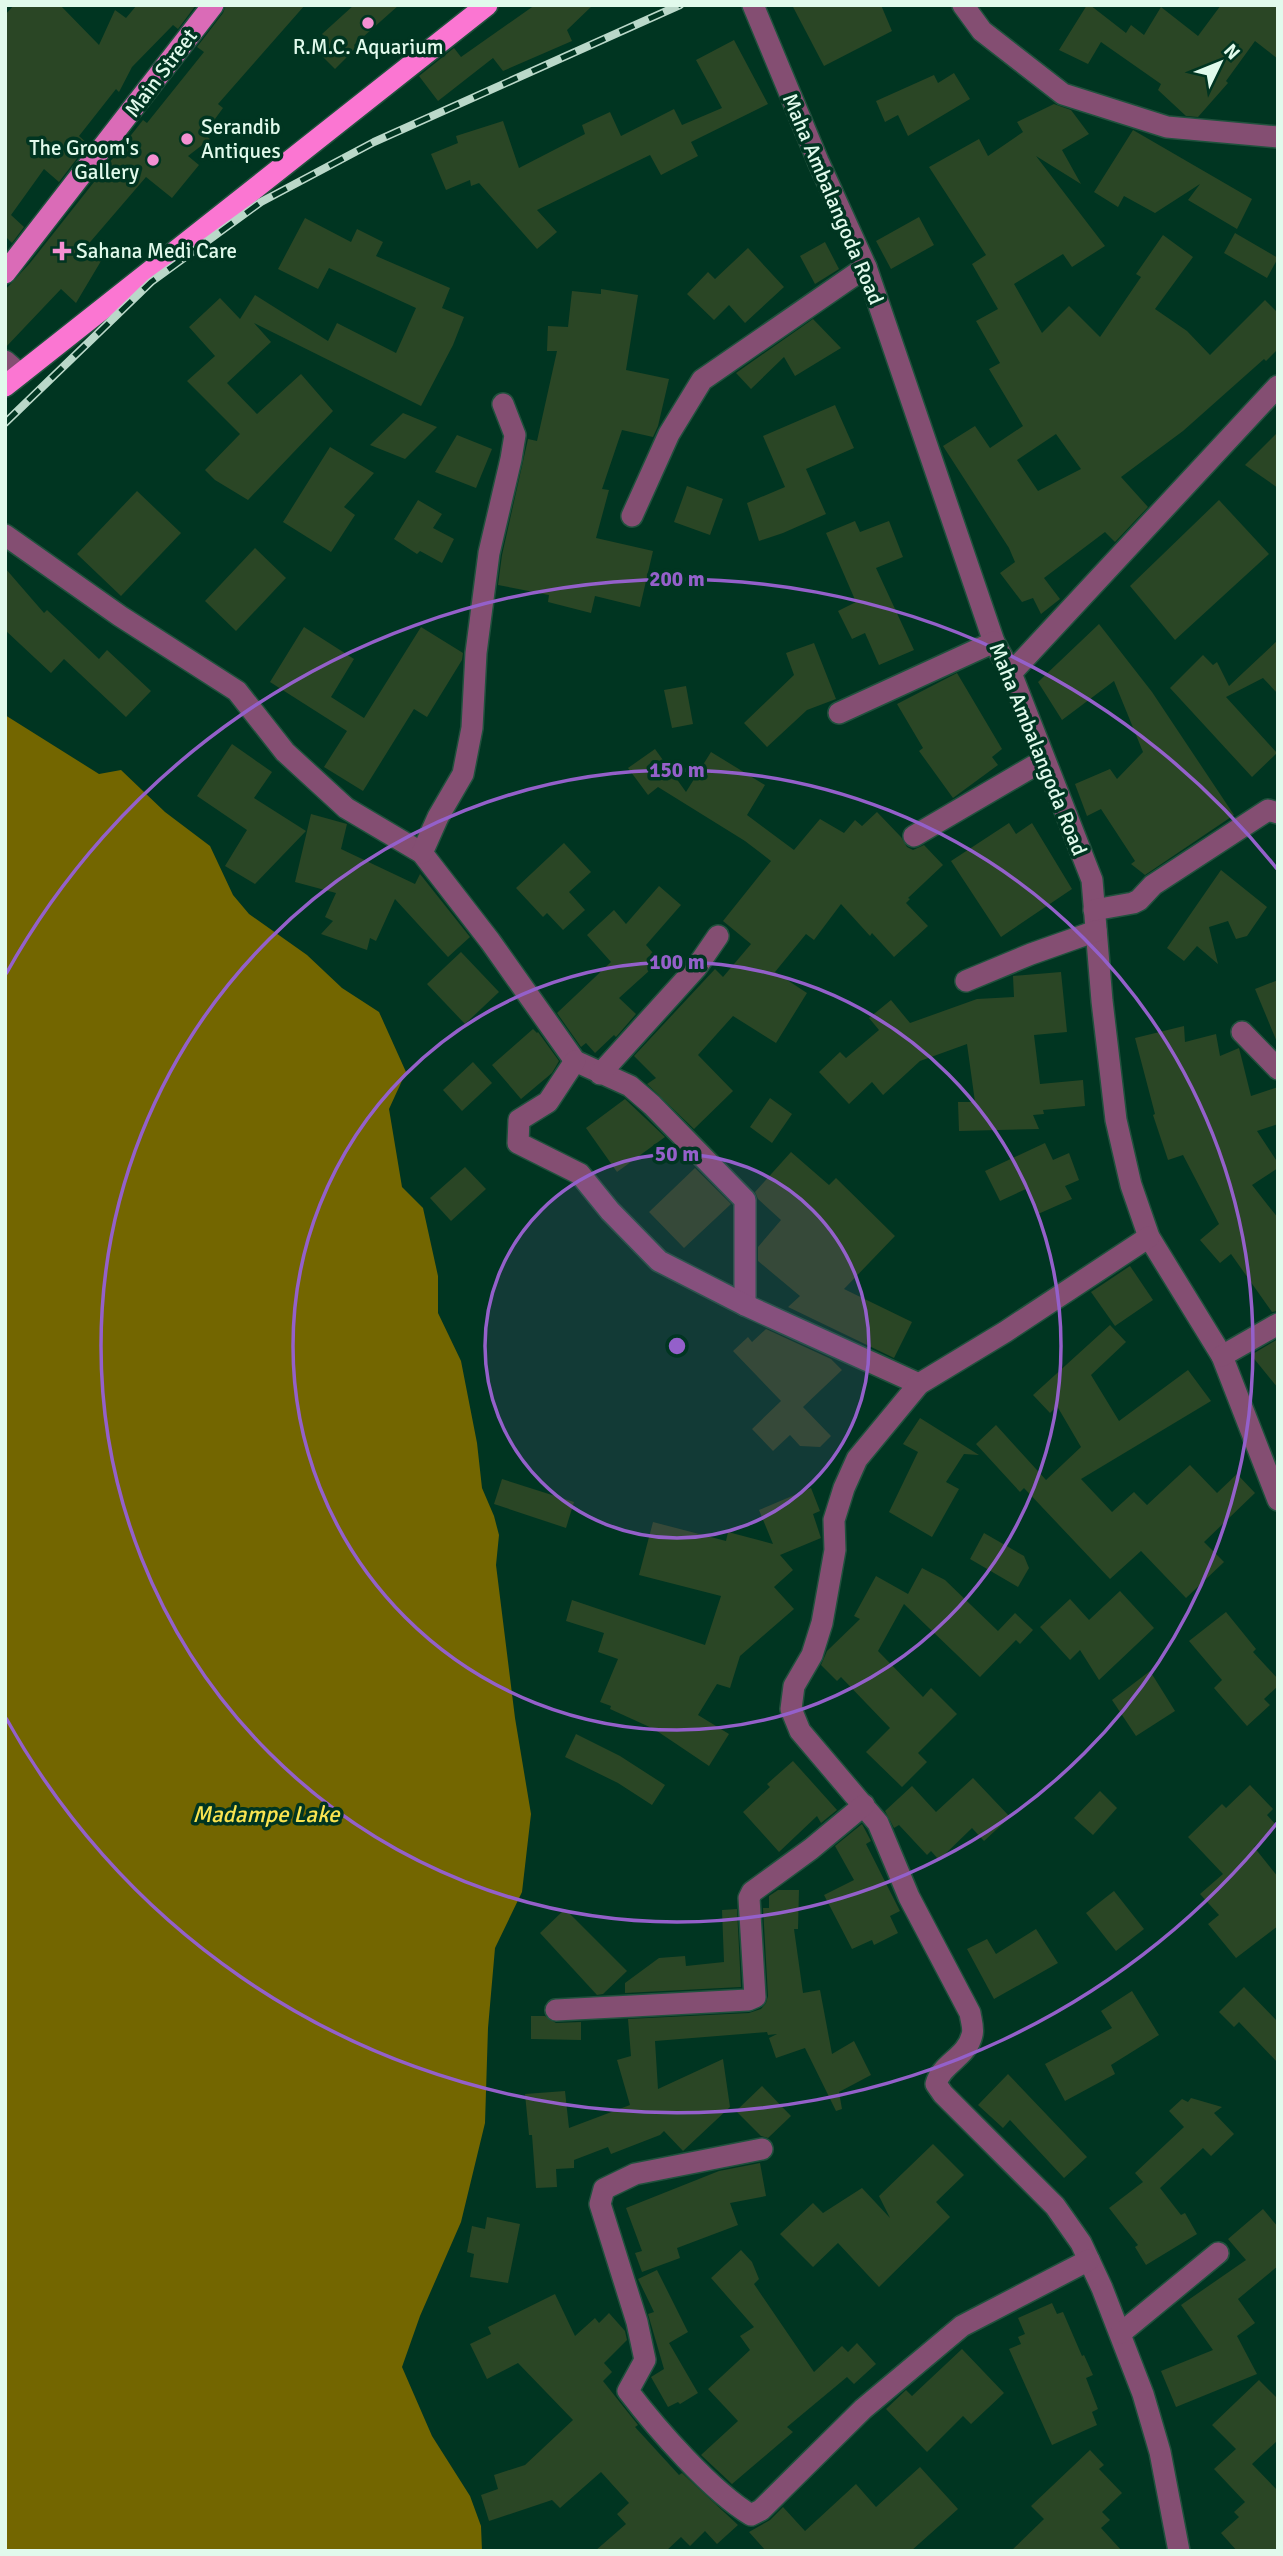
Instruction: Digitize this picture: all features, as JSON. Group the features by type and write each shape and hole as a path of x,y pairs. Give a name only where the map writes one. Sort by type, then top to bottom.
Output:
{"highway":[{"path":"10,374 487,5"}],"main road":[{"name":"Main Street","path":"5,273 213,5"}],"street":[{"name":"Maha Ambalangoda Road","path":"753,5 866,267 993,642 1011,673 1092,880 1116,1120 1131,1185 1149,1237 1222,1356 1278,1500"},
{"path":"962,5 982,32 1063,94 1167,127 1278,137"},
{"path":"632,516 669,434 702,380 866,267"},
{"path":"1011,673 1278,386"},
{"path":"422,853 438,817 463,774 472,728 476,653 489,553 515,435 503,404"},
{"path":"5,535 120,616 237,691 285,752 346,808 422,853 490,941 575,1060 630,1086 745,1200 745,1305"},
{"path":"839,713 993,642"},
{"path":"914,836 1044,760"},
{"path":"966,981 1031,954 1133,903 1153,885 1268,810 1278,813"},
{"path":"600,1074 696,968 718,936"},
{"path":"1242,1032 1278,1069"},
{"path":"575,1060 548,1102 519,1121 518,1143 580,1174 610,1211 659,1261 745,1305 817,1335 919,1384"},
{"path":"1149,1237 919,1384 857,1459 834,1520 835,1550 822,1623 812,1655 794,1686 791,1709 800,1731 878,1823 909,1897 970,2013 973,2034 965,2050 939,2076 936,2084 1055,2206 1081,2243 1089,2260 1121,2333 1160,2452 1179,2551"},
{"path":"1222,1356 1278,1324"},
{"path":"556,2010 748,2000 755,1997 750,1898 752,1892 811,1849 864,1805"},
{"path":"762,2149 635,2174 604,2189 600,2204 637,2322 645,2360 628,2391 667,2438 715,2486 751,2515 761,2510 906,2370 962,2326 1089,2260"},
{"path":"1121,2333 1218,2253"}],"water":[{"name":"Madampe Lake","path":"5,715 99,774 121,770 165,812 210,846 233,895 249,914 307,955 342,988 379,1012 406,1072 389,1109 402,1187 423,1208 438,1276 438,1313 461,1361 477,1443 482,1488 499,1535 496,1565 515,1718 531,1814 522,1892 495,1948 488,2028 485,2123 461,2222 420,2316 402,2367 432,2436 470,2496 481,2526 482,2551 5,2551"}],"building":[{"path":"14,5 60,5 99,45 115,10 126,18 137,5 196,5 178,29 173,25 132,67 119,92 116,89 79,136 88,144 59,182 44,169 11,215 24,227 12,243 5,236 5,15"},
{"path":"226,5 305,5 218,104 223,108 204,134 210,139 188,156 199,165 172,198 146,177 85,248 101,261 76,303 61,289 5,348 5,290 30,263 143,120 147,123 204,52 197,47"},
{"path":"354,5 399,5 354,45 356,48 335,69 318,52 329,40 322,34"},
{"path":"535,5 593,5 567,30 572,41 503,71 493,58 438,101 419,76 454,48 461,57"},
{"path":"792,5 881,5 892,31 824,66"},
{"path":"1087,5 1126,33 1131,25 1144,35 1161,7 1198,36 1221,5 1278,5 1278,59 1255,41 1226,81 1228,83 1198,117 1186,116 1158,90 1161,84 1101,42 1088,64 1059,50"},
{"path":"734,40 768,104 691,142 698,156 661,175 650,155 537,210 557,232 537,249 479,183 471,186 470,180 446,190 431,154 458,143 456,136 503,121 519,168 585,134 582,125 610,112 621,136 674,109 682,125 722,108 696,60"},
{"path":"954,73 970,99 908,136 898,115 885,122 876,101 934,75 938,83"},
{"path":"1054,104 1071,110 1089,134 1062,150 1081,184 1036,156 1105,246 1072,267 1063,254 1014,284 1042,333 1069,306 1100,337 1141,277 1136,274 1163,235 1193,257 1155,309 1187,331 1210,355 1265,300 1278,313 1278,349 1183,431 1121,477 1148,507 1115,542 1105,532 1044,578 1060,599 1041,614 1033,598 1022,602 1000,573 1015,562 1009,548 943,446 975,426 990,448 1023,426 989,369 1000,363 976,321 998,309 972,264 986,255 929,167 979,139 988,156 1023,132 1017,122","holes":["1056,434 1081,469 1038,491 1017,460"]},
{"path":"1133,130 1252,199 1237,229 1188,200 1200,184 1155,213 1124,196 1118,207 1094,192"},
{"path":"919,217 934,245 891,269 876,241"},
{"path":"305,218 351,242 357,229 383,242 376,256 450,288 442,308 464,317 453,345 421,406 254,323 271,342 227,383 257,414 301,374 333,411 248,500 215,480 205,470 240,434 187,381 215,356 189,327 220,298 240,319 255,295 328,341 337,323 396,353 416,308 329,268 318,289 278,269"},
{"path":"1235,233 1278,258 1267,278 1224,253"},
{"path":"825,242 839,269 815,284 800,256"},
{"path":"748,248 784,287 745,323 729,305 714,320 687,294 708,272 715,279"},
{"path":"601,289 638,295 626,370 669,379 653,437 622,430 602,489 609,490 596,538 653,551 640,607 595,596 591,613 548,602 549,595 498,585 502,555 528,439 537,441 557,351 547,351 548,326 568,327 572,291 601,294"},
{"path":"813,319 841,348 795,376 784,357 751,389 736,373"},
{"path":"835,405 854,448 806,469 826,514 759,541 747,503 785,487 763,436"},
{"path":"403,413 437,427 405,459 370,445"},
{"path":"1278,432 1278,488 1245,465"},
{"path":"457,435 492,449 476,488 435,472"},
{"path":"330,447 374,473 344,507 355,515 331,552 283,522"},
{"path":"687,486 723,499 710,535 674,522"},
{"path":"137,491 181,533 121,596 77,554"},
{"path":"418,500 442,514 433,528 454,539 442,563 420,551 417,554 394,539"},
{"path":"1219,500 1269,554 1175,640 1130,586"},
{"path":"855,521 860,532 889,521 903,557 876,568 914,650 879,665 865,633 852,639 838,611 856,602 826,533"},
{"path":"255,548 286,578 236,631 205,601"},
{"path":"5,568 44,613 47,610 99,659 107,650 151,691 126,717 64,659 51,673 5,630"},
{"path":"1099,624 1152,692 1234,815 1145,875 1131,864 1135,861 1101,809 1087,816 1075,784 1110,769 1117,779 1143,752 1114,681 1062,720 1038,682"},
{"path":"304,627 354,659 331,697 364,718 421,627 463,653 462,660 427,717 414,709 363,791 324,767 347,731 270,682"},
{"path":"1278,640 1278,694 1263,678 1226,697 1277,753 1252,777 1170,688 1203,655 1213,665 1217,662 1229,686"},
{"path":"814,643 836,699 807,710 767,747 744,723 794,675 786,653"},
{"path":"957,673 1002,749 992,757 998,765 953,798 919,751 923,748 897,704"},
{"path":"686,686 693,724 672,728 664,690"},
{"path":"232,744 272,772 254,798 306,831 255,884 225,866 247,830 197,796"},
{"path":"655,749 686,792 711,752 765,785 747,815 794,850 820,819 844,833 855,820 862,826 877,812 907,847 913,850 924,845 943,865 906,903 928,926 894,957 872,933 870,936 841,904 814,940 806,934 775,972 807,993 776,1043 733,1016 698,1055 733,1091 694,1129 647,1084 656,1078 634,1056 715,969 723,977 751,944 723,921 771,861 745,841 658,787 648,795 628,768"},
{"path":"311,814 347,824 341,849 415,884 420,874 470,937 448,957 395,899 376,941 370,938 367,950 321,934 333,921 325,917 336,893 295,882"},
{"path":"1009,823 1016,834 1032,823 1072,889 1001,937 951,861"},
{"path":"564,843 591,872 569,892 585,910 563,930 547,913 543,917 516,888"},
{"path":"1221,870 1267,907 1247,936 1236,939 1228,921 1209,927 1218,964 1197,946 1184,961 1167,948"},
{"path":"659,886 681,905 646,945 660,961 619,998 636,1014 616,1037 614,1035 595,1053 586,1043 581,1047 557,1013 611,962 587,935 614,910 626,924"},
{"path":"461,952 499,992 465,1024 427,984"},
{"path":"1061,972 1067,1032 1034,1035 1040,1084 1083,1080 1085,1106 1043,1110 1044,1114 1033,1115 1039,1129 959,1131 958,1102 975,1102 967,1044 920,1061 883,1095 872,1082 849,1104 819,1072 840,1052 846,1058 879,1030 869,1018 891,1000 910,1023 977,999 1014,997 1013,976"},
{"path":"1278,980 1278,1042 1277,1042 1255,989"},
{"path":"1184,1026 1185,1042 1216,1034 1220,1056 1239,1048 1251,1096 1278,1087 1278,1124 1257,1131 1278,1163 1278,1168 1252,1185 1278,1218 1278,1311 1272,1312 1231,1254 1220,1263 1200,1240 1219,1224 1183,1155 1168,1160 1153,1115 1155,1114 1135,1038"},
{"path":"533,1029 559,1061 552,1073 521,1099 492,1065"},
{"path":"473,1062 492,1083 462,1111 443,1090"},
{"path":"770,1098 792,1114 772,1143 750,1127"},
{"path":"625,1099 665,1137 617,1172 586,1128"},
{"path":"1045,1143 1053,1160 1069,1153 1079,1180 1065,1186 1072,1199 1038,1214 1026,1189 1000,1201 985,1171"},
{"path":"791,1152 829,1185 836,1178 895,1236 844,1289 912,1322 894,1358 788,1307 800,1296 758,1261 758,1247 781,1220 758,1199 755,1192"},
{"path":"465,1167 486,1189 451,1221 430,1198"},
{"path":"695,1168 731,1204 684,1248 649,1212"},
{"path":"1130,1266 1153,1300 1115,1326 1091,1292"},
{"path":"1110,1325 1126,1342 1091,1375 1119,1421 1188,1370 1211,1401 1081,1479 1112,1512 1134,1492 1147,1505 1190,1465 1217,1493 1237,1474 1255,1493 1204,1542 1224,1562 1186,1598 1141,1551 1110,1579 1024,1488 1020,1492 976,1444 996,1425 1046,1480 1081,1447 1057,1406 1050,1413 1033,1395"},
{"path":"766,1329 831,1359 842,1370 803,1407 831,1436 820,1447 800,1446 790,1435 773,1451 752,1429 781,1401 733,1351 748,1337 752,1342"},
{"path":"1278,1339 1278,1388 1251,1355"},
{"path":"920,1418 979,1455 964,1454 946,1482 959,1489 932,1537 889,1512 918,1452 903,1444"},
{"path":"502,1479 574,1502 566,1528 494,1504"},
{"path":"811,1488 820,1511 813,1514 821,1538 780,1555 793,1570 774,1587 794,1609 740,1656 730,1688 717,1684 698,1715 729,1734 709,1766 654,1729 600,1702 618,1659 598,1652 604,1633 566,1621 572,1600 705,1645 721,1596 639,1575 653,1522 726,1541 728,1532 773,1544 759,1510"},
{"path":"984,1533 1024,1556 1029,1568 1018,1587 970,1559"},
{"path":"922,1568 945,1580 998,1631 1015,1613 1033,1630 1020,1644 1016,1640 980,1677 904,1604 878,1651 923,1697 931,1688 957,1714 918,1753 927,1762 902,1787 866,1752 890,1728 841,1677 837,1681 821,1665 827,1651 860,1619 854,1616 876,1576 908,1594"},
{"path":"1120,1591 1154,1628 1099,1680 1080,1650 1070,1660 1040,1627 1070,1599 1089,1620"},
{"path":"1226,1612 1256,1649 1253,1652 1278,1679 1278,1686 1264,1699 1270,1705 1247,1726 1214,1688 1222,1680 1189,1641"},
{"path":"1150,1671 1175,1711 1136,1736 1112,1700"},
{"path":"576,1734 620,1756 665,1785 652,1805 618,1783 565,1757"},
{"path":"793,1761 837,1810 821,1823 817,1816 779,1852 743,1812 770,1787 767,1784"},
{"path":"973,1778 1010,1817 984,1841 972,1828 939,1860 931,1851 927,1855 899,1825 894,1828 885,1811 912,1786 936,1812"},
{"path":"1250,1785 1273,1809 1267,1815 1277,1826 1254,1847 1278,1877 1278,1926 1236,1958 1208,1924 1219,1915 1200,1894 1223,1874 1188,1837 1222,1804 1226,1808"},
{"path":"1100,1791 1117,1808 1093,1835 1074,1818"},
{"path":"862,1824 871,1841 866,1844 900,1911 890,1916 898,1933 874,1945 872,1940 852,1949 824,1895 854,1880 835,1846"},
{"path":"778,1890 799,1890 798,1929 794,1929 803,1993 820,1990 832,2054 854,2041 871,2075 839,2092 842,2109 836,2111 805,2048 776,2058 769,2038 777,2034 768,2035 767,2032 655,2041 658,2089 723,2059 730,2107 683,2151 664,2131 611,2154 608,2147 574,2160 574,2168 556,2169 557,2187 536,2188 532,2135 529,2135 525,2094 565,2091 569,2128 630,2105 617,2060 631,2056 628,2019 749,2013 761,2009 768,1996 763,1908 769,1908 769,1896"},
{"path":"1114,1891 1144,1929 1116,1951 1086,1913"},
{"path":"565,1909 627,1971 603,1994 597,1995 540,1933"},
{"path":"737,1909 741,1987 625,1993 625,1983 659,1958 685,1956 686,1966 724,1962 722,1910"},
{"path":"1036,1929 1058,1963 994,1999 967,1949 987,1939 996,1954"},
{"path":"1244,1987 1278,2022 1278,2063 1239,2022 1234,2027 1219,2012"},
{"path":"1132,1991 1159,2035 1111,2065 1115,2074 1065,2101 1045,2064 1112,2028 1101,2011"},
{"path":"531,2016 545,2016 556,2023 581,2022 581,2040 531,2039"},
{"path":"1008,2074 1087,2157 1064,2178 1010,2120 1003,2128 978,2105"},
{"path":"762,2086 791,2116 768,2138 761,2136 736,2111"},
{"path":"1191,2098 1222,2107 1214,2113 1234,2134 1211,2156 1203,2148 1160,2188 1181,2215 1185,2213 1197,2234 1146,2265 1135,2247 1138,2245 1109,2208 1143,2182 1135,2173 1184,2127 1169,2111 1182,2099 1188,2102"},
{"path":"933,2144 964,2175 936,2202 950,2217 879,2287 838,2243 813,2267 780,2234 813,2203 823,2213 862,2188 890,2218 879,2196"},
{"path":"760,2163 766,2196 730,2203 738,2225 677,2248 680,2258 642,2272 635,2253 642,2251 626,2208 719,2171"},
{"path":"1263,2209 1278,2227 1278,2266 1238,2299 1255,2323 1237,2336 1257,2374 1176,2407 1161,2371 1213,2350 1181,2305 1246,2260 1228,2239"},
{"path":"487,2217 520,2224 508,2283 470,2277 474,2254 467,2252 472,2226 485,2229"},
{"path":"741,2250 752,2262 759,2279 754,2284 814,2372 842,2346 848,2352 857,2343 876,2364 854,2384 847,2377 787,2427 793,2432 732,2484 701,2455 738,2421 708,2389 750,2350 740,2336 754,2327 711,2278"},
{"path":"657,2270 688,2332 669,2343 698,2393 680,2404 678,2402 668,2407 651,2377 664,2369 648,2314 654,2312 638,2279"},
{"path":"555,2294 575,2336 595,2318 599,2323 609,2313 625,2331 627,2340 604,2363 612,2372 603,2381 638,2425 635,2427 679,2475 682,2473 738,2525 717,2544 705,2531 690,2546 681,2537 666,2551 595,2551 626,2524 617,2514 629,2503 601,2472 560,2508 552,2500 489,2521 481,2495 498,2489 494,2475 525,2465 573,2420 518,2363 487,2379 470,2344 491,2334 488,2327"},
{"path":"1052,2303 1057,2314 1063,2312 1093,2375 1086,2378 1098,2409 1092,2412 1097,2425 1052,2445 1009,2349 1021,2344 1018,2337 1025,2334 1018,2318"},
{"path":"962,2349 1004,2393 971,2424 963,2416 927,2452 886,2409 906,2390 912,2396"},
{"path":"1259,2380 1278,2399 1278,2440 1252,2464 1278,2491 1278,2551 1237,2551 1221,2533 1239,2517 1234,2512 1245,2502 1214,2469 1236,2449 1212,2425"},
{"path":"1090,2450 1104,2465 1099,2469 1122,2493 1102,2512 1110,2520 1101,2528 1122,2551 1011,2551 1044,2519 1031,2506"},
{"path":"920,2467 958,2509 911,2551 766,2551 749,2532 770,2520 783,2507 805,2531 856,2484 876,2507"}],"railway":[{"path":"5,423 151,282 261,202 374,142 680,5"}],"place":[{"name":"R.M.C. Aquarium","path":"368,23"},
{"name":"Serandib Antiques","path":"187,139"},
{"name":"The Groom's Gallery","path":"153,160"},
{"name":"Sahana Medi Care","path":"62,251"}]}
